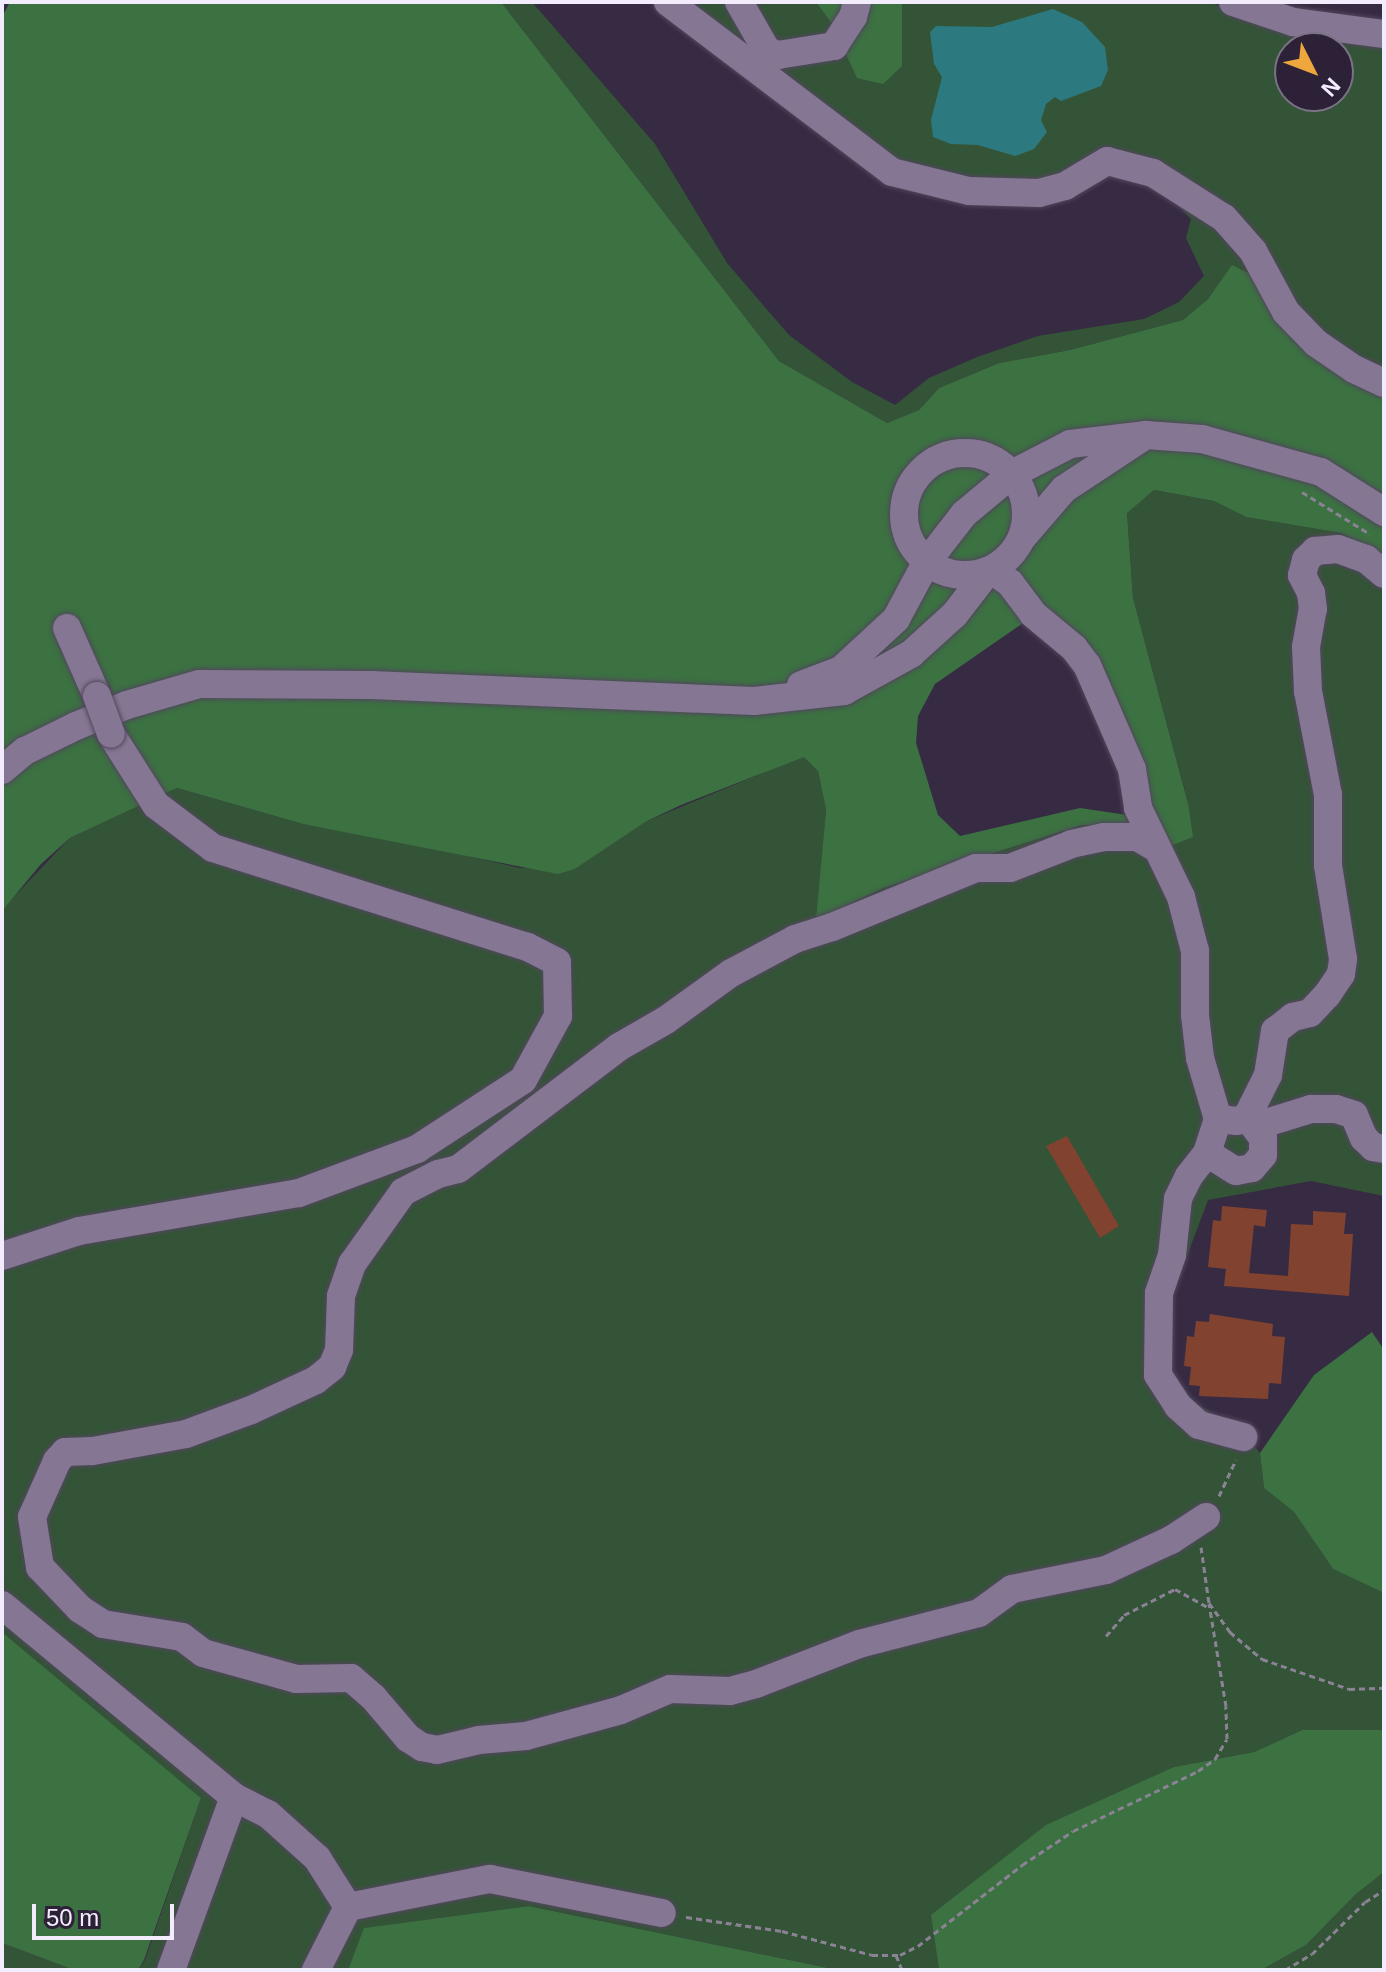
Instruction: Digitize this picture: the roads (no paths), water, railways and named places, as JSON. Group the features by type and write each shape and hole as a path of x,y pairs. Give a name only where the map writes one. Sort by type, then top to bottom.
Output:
{"lane":[{"path":"668,2 892,172 969,191 1039,193 1065,186 1107,161 1153,173 1224,218 1253,251 1286,312 1316,343 1354,369 1384,383"},
{"path":"739,2 767,51 778,55 834,46 853,17 857,2"},
{"path":"1233,2 1293,22 1384,34"},
{"path":"2,770 25,751 76,726 127,705 199,684 371,685 754,701 844,691 911,654 955,614 990,571 1009,558 1064,489 1146,435"},
{"path":"754,701 841,670 896,619 926,563 964,514 1012,474 1070,444 1146,435 1202,439 1321,472 1378,524"},
{"path":"1022,538 1026,517 1024,495 1012,474 989,458 976,454 954,454 921,471 910,485 903,505 904,529 913,549 926,563 949,574 971,576 990,571 1010,583 1033,614 1074,648 1087,665 1132,769 1138,808 1156,848 1170,869 1195,951 1195,1015 1200,1058 1218,1119 1207,1153 1189,1176 1178,1199 1172,1255 1159,1293 1158,1375 1178,1406 1199,1425 1243,1437"},
{"path":"1252,1121 1268,1075 1275,1031 1293,1017 1310,1013 1327,995 1341,974 1343,959 1328,865 1328,795 1308,691 1306,647 1313,609 1311,593 1302,575 1306,560 1315,551 1338,549 1366,559 1384,574"},
{"path":"2,1256 79,1231 299,1193 417,1149 523,1080 558,1016 557,962 527,947 213,848 156,805 111,734 67,628"},
{"path":"1156,848 1137,837 1104,837 1072,844 1010,868 976,868 795,939 731,973 666,1020 619,1047 458,1169 438,1174 403,1192 352,1264 341,1296 339,1350 332,1367 324,1374 251,1410 186,1434 92,1451 65,1452 57,1461 32,1517 40,1567 80,1609 103,1624 182,1637 203,1653 296,1679 351,1678 373,1697 408,1738 422,1747 437,1750 479,1740 526,1736 612,1713 670,1689 730,1691 756,1684 859,1644 979,1613 1012,1589 1106,1570 1171,1540 1206,1517"},
{"path":"1218,1119 1252,1121 1311,1109 1336,1109 1354,1115 1364,1138 1373,1147 1384,1149"},
{"path":"1207,1153 1236,1171 1252,1168 1263,1155 1263,1138 1252,1121"},
{"path":"2,1605 234,1797 268,1814 317,1858 348,1907"},
{"path":"171,1970 234,1797"},
{"path":"348,1907 490,1879 662,1913"},
{"path":"316,1970 348,1907"}]}
